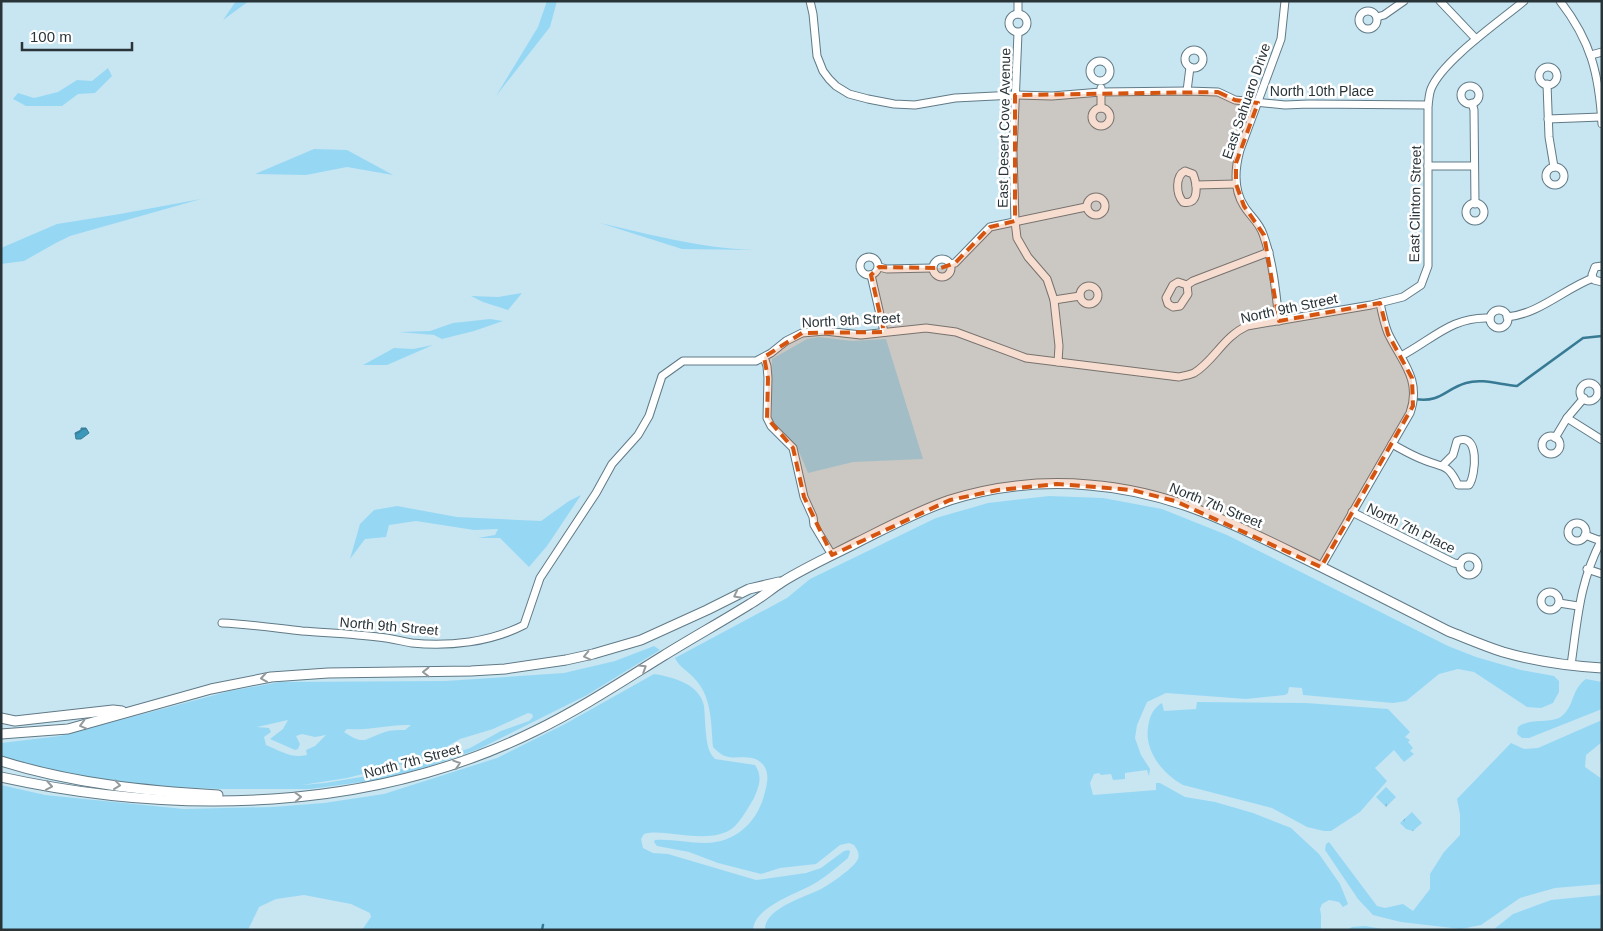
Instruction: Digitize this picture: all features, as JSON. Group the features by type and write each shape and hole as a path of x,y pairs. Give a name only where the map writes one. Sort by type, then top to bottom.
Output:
{"main road":[{"name":"North 7th Street","path":"1,777 68,789 127,796 201,800 306,796 382,785 432,772 495,750 572,712 665,654 754,602 784,581 909,517 950,500 978,493 1006,488 1057,484 1132,490 1175,501 1240,527 1448,631 1476,642 1504,652 1571,665 1602,668"},
{"name":"North 7th Street","path":"1,734 68,729 212,689 271,677 328,673 471,671 505,669 566,660 641,640 749,589 784,581"},
{"path":"1,718 15,721 113,710 130,712"},
{"path":"1,761 47,774 93,782 215,795 258,795 273,798"}],"street":[{"name":"North 10th Place","path":"810,1 817,56 823,71 829,79 836,86 850,94 894,104 915,105 955,98 1015,95 1052,96 1101,92 1187,91 1218,92 1235,100 1285,106 1309,104 1428,104"},
{"name":"East Desert Cove Avenue","path":"1018,1 1018,14"},
{"name":"East Sahuaro Drive","path":"1279,320 1269,252 1260,225 1244,206 1236,184 1236,163 1281,39 1284,1"},
{"path":"1377,17 1384,15 1404,1"},
{"path":"1440,1 1476,39"},
{"name":"East Clinton Street","path":"1380,303 1403,298 1421,285 1428,266 1428,104 1431,90 1441,74 1476,39 1524,1"},
{"path":"1560,1 1576,24 1591,55 1599,87 1602,124"},
{"name":"East Desert Cove Avenue","path":"1018,14 1023,15 1028,22 1026,29 1018,33 1013,31 1009,24 1010,18 1018,14"},
{"name":"East Desert Cove Avenue","path":"1018,33 1014,152 1017,238 1028,257 1047,280 1054,300 1059,346 1058,362"},
{"path":"1591,55 1602,52"},
{"path":"1187,91 1190,67"},
{"path":"1101,81 1101,108"},
{"path":"1547,84 1548,119 1554,167"},
{"path":"1472,103 1474,110 1475,204"},
{"path":"1548,119 1601,117"},
{"path":"1428,166 1474,166"},
{"path":"1196,185 1236,184"},
{"path":"950,264 954,263 990,227 1086,207"},
{"path":"1186,286 1193,281 1269,252"},
{"path":"873,257 879,267 871,275 865,274 861,269 860,263 864,258 873,257"},
{"path":"940,259 946,260 950,264 951,270 945,277 936,276 932,268 934,262 940,259"},
{"path":"1592,278 1593,270 1597,266 1602,266"},
{"path":"879,267 887,269 932,268"},
{"path":"871,275 884,332"},
{"path":"1592,278 1596,282 1602,282"},
{"path":"1507,317 1531,311 1592,278"},
{"path":"1054,300 1080,296"},
{"path":"1321,567 1413,406 1414,387 1412,378 1388,334 1380,303"},
{"name":"North 9th Street","path":"222,623 250,624 303,631 379,637 413,643 440,644 471,641 509,633 524,626 540,578 592,499 612,464 638,435 649,416 662,376 683,361 756,360 764,357 802,332 826,331 862,335 926,328 956,332 1026,358 1179,377 1193,373 1205,364 1235,332 1247,326 1380,303"},
{"path":"1498,310 1504,312 1507,322 1501,327 1493,325 1490,318 1498,310"},
{"path":"1401,356 1448,327 1465,320 1490,318"},
{"path":"764,357 768,366 767,418 771,426 793,448 804,497 814,525 832,555"},
{"path":"1555,438 1567,418 1584,398"},
{"path":"1567,418 1602,440"},
{"path":"1392,444 1425,461 1443,465 1453,474 1458,485 1469,485 1474,476 1473,445 1469,440 1462,439 1457,441 1453,455 1443,465"},
{"name":"North 7th Place","path":"1352,512 1454,563 1460,564"},
{"path":"1571,665 1578,606 1587,569 1601,540 1585,534"},
{"path":"1587,569 1602,574"},
{"path":"1559,603 1578,606"}],"highlighted area":[{"path":"1218,92 1235,100 1258,103 1236,163 1236,184 1244,206 1264,235 1279,321 1380,303 1388,334 1412,378 1413,406 1321,567 1175,501 1132,490 1057,484 998,490 950,500 832,555 804,497 793,448 767,418 768,378 764,357 802,333 884,332 871,275 879,267 941,268 955,263 990,227 1015,221 1015,95"}],"green space":[{"path":"236,1 249,1 223,20"},
{"path":"547,1 557,1 550,27 496,96 538,27"},
{"path":"108,68 112,76 95,93 78,94 62,106 26,106 13,99 18,93 34,98 58,92 77,80 92,81"},
{"path":"314,149 347,150 393,175 347,167 306,175 255,174"},
{"path":"201,199 70,236 24,261 1,264 1,248 57,224"},
{"path":"600,223 695,244 754,250 682,249"},
{"path":"522,293 508,310 471,296 498,297"},
{"path":"490,319 503,321 442,339 434,335 399,332 430,331 453,323"},
{"path":"819,337 852,341 886,339 923,459 853,462 808,473 797,447 772,422 772,359 807,339"},
{"path":"433,345 387,365 363,365 394,348 413,349"},
{"path":"581,495 547,546 529,567 500,538 478,538 495,535 498,529 474,530 416,521 389,525 386,537 365,539 350,559 360,524 374,510 397,506 457,517 541,521 569,501"},
{"path":"1049,496 1103,498 1162,509 1227,535 1448,646 1476,657 1521,670 1554,676 1559,681 1559,692 1553,703 1541,708 1527,707 1474,672 1458,669 1439,674 1406,701 1393,703 1303,695 1302,688 1289,687 1288,693 1285,695 1246,699 1166,693 1147,702 1137,725 1135,738 1141,755 1150,769 1149,776 1147,770 1125,773 1125,779 1113,780 1111,774 1094,774 1090,783 1093,795 1156,790 1156,783 1160,783 1185,797 1215,802 1253,813 1291,828 1319,854 1340,884 1348,904 1343,907 1339,902 1329,900 1322,904 1320,909 1321,930 765,930 771,915 778,909 821,889 852,867 859,857 854,845 849,843 840,845 816,864 780,868 761,874 718,863 689,852 657,846 654,842 655,840 705,843 716,842 736,835 744,829 757,813 762,803 767,779 767,771 759,761 751,758 725,756 713,747 710,710 704,693 700,685 675,658 787,598 810,579 936,518 988,503"},
{"path":"654,646 660,650 587,695 479,749 424,768 377,780 310,789 220,789 140,786 77,776 1,758 1,743 60,736 230,691 280,682 445,681 564,673 615,661","holes":["528,713 532,714 533,717 529,721 501,731 470,748 433,761 385,773 302,785 347,778 427,758 460,739 493,729","288,720 283,729 270,739 295,750 298,749 300,744 296,736 302,734 315,737 326,735 315,746 306,750 307,755 296,756 286,754 266,745 264,737 271,732 269,728 257,727","411,725 405,730 387,731 364,740 356,739 344,732 347,729"]},
{"path":"654,674 685,683 697,692 704,706 709,750 715,759 755,765 759,774 759,781 754,798 736,825 728,831 706,836 659,832 648,833 644,834 641,839 643,848 653,853 668,854 756,880 806,873 821,868 844,851 849,850 850,852 848,858 821,879 769,907 755,921 753,930 362,930 371,917 370,913 351,904 304,895 276,899 259,907 248,930 1,930 1,785 45,795 184,809 272,807 324,803 384,794 497,758 565,724"},
{"path":"1586,679 1602,682 1602,709 1529,738 1522,738 1517,734 1518,727 1523,724 1554,720 1563,715 1570,706 1575,692"},
{"path":"1197,702 1306,703 1388,709 1410,732 1405,737 1410,740 1408,742 1413,748 1410,751 1414,754 1404,762 1394,750 1375,768 1387,781 1360,812 1331,831 1307,827 1272,808 1183,785 1167,774 1155,759 1148,741 1149,722 1152,713 1162,703 1164,711 1196,709"},
{"path":"1602,720 1602,742 1586,755 1585,767 1602,779 1602,884 1555,888 1520,898 1481,925 1461,929 1401,922 1373,915 1358,899 1325,850 1326,844 1329,842 1377,906 1385,908 1403,904 1413,911 1430,889 1430,874 1444,852 1460,835 1460,814 1457,799 1511,743 1524,749 1538,748"},
{"path":"1386,787 1396,797 1386,807 1376,797"},
{"path":"1412,812 1422,823 1413,831 1406,829 1400,823"},
{"path":"1602,895 1602,930 1493,930 1513,914 1551,900"},
{"path":"1365,926 1388,930 1347,930 1352,927"}],"water":[{"path":"81,428 86,428 89,433 81,439 76,439 75,433 81,430"}],"waterway":[{"path":"1415,399 1431,399 1472,382 1485,381 1517,386 1583,338 1602,336"},
{"path":"542,930 543,925"}]}
